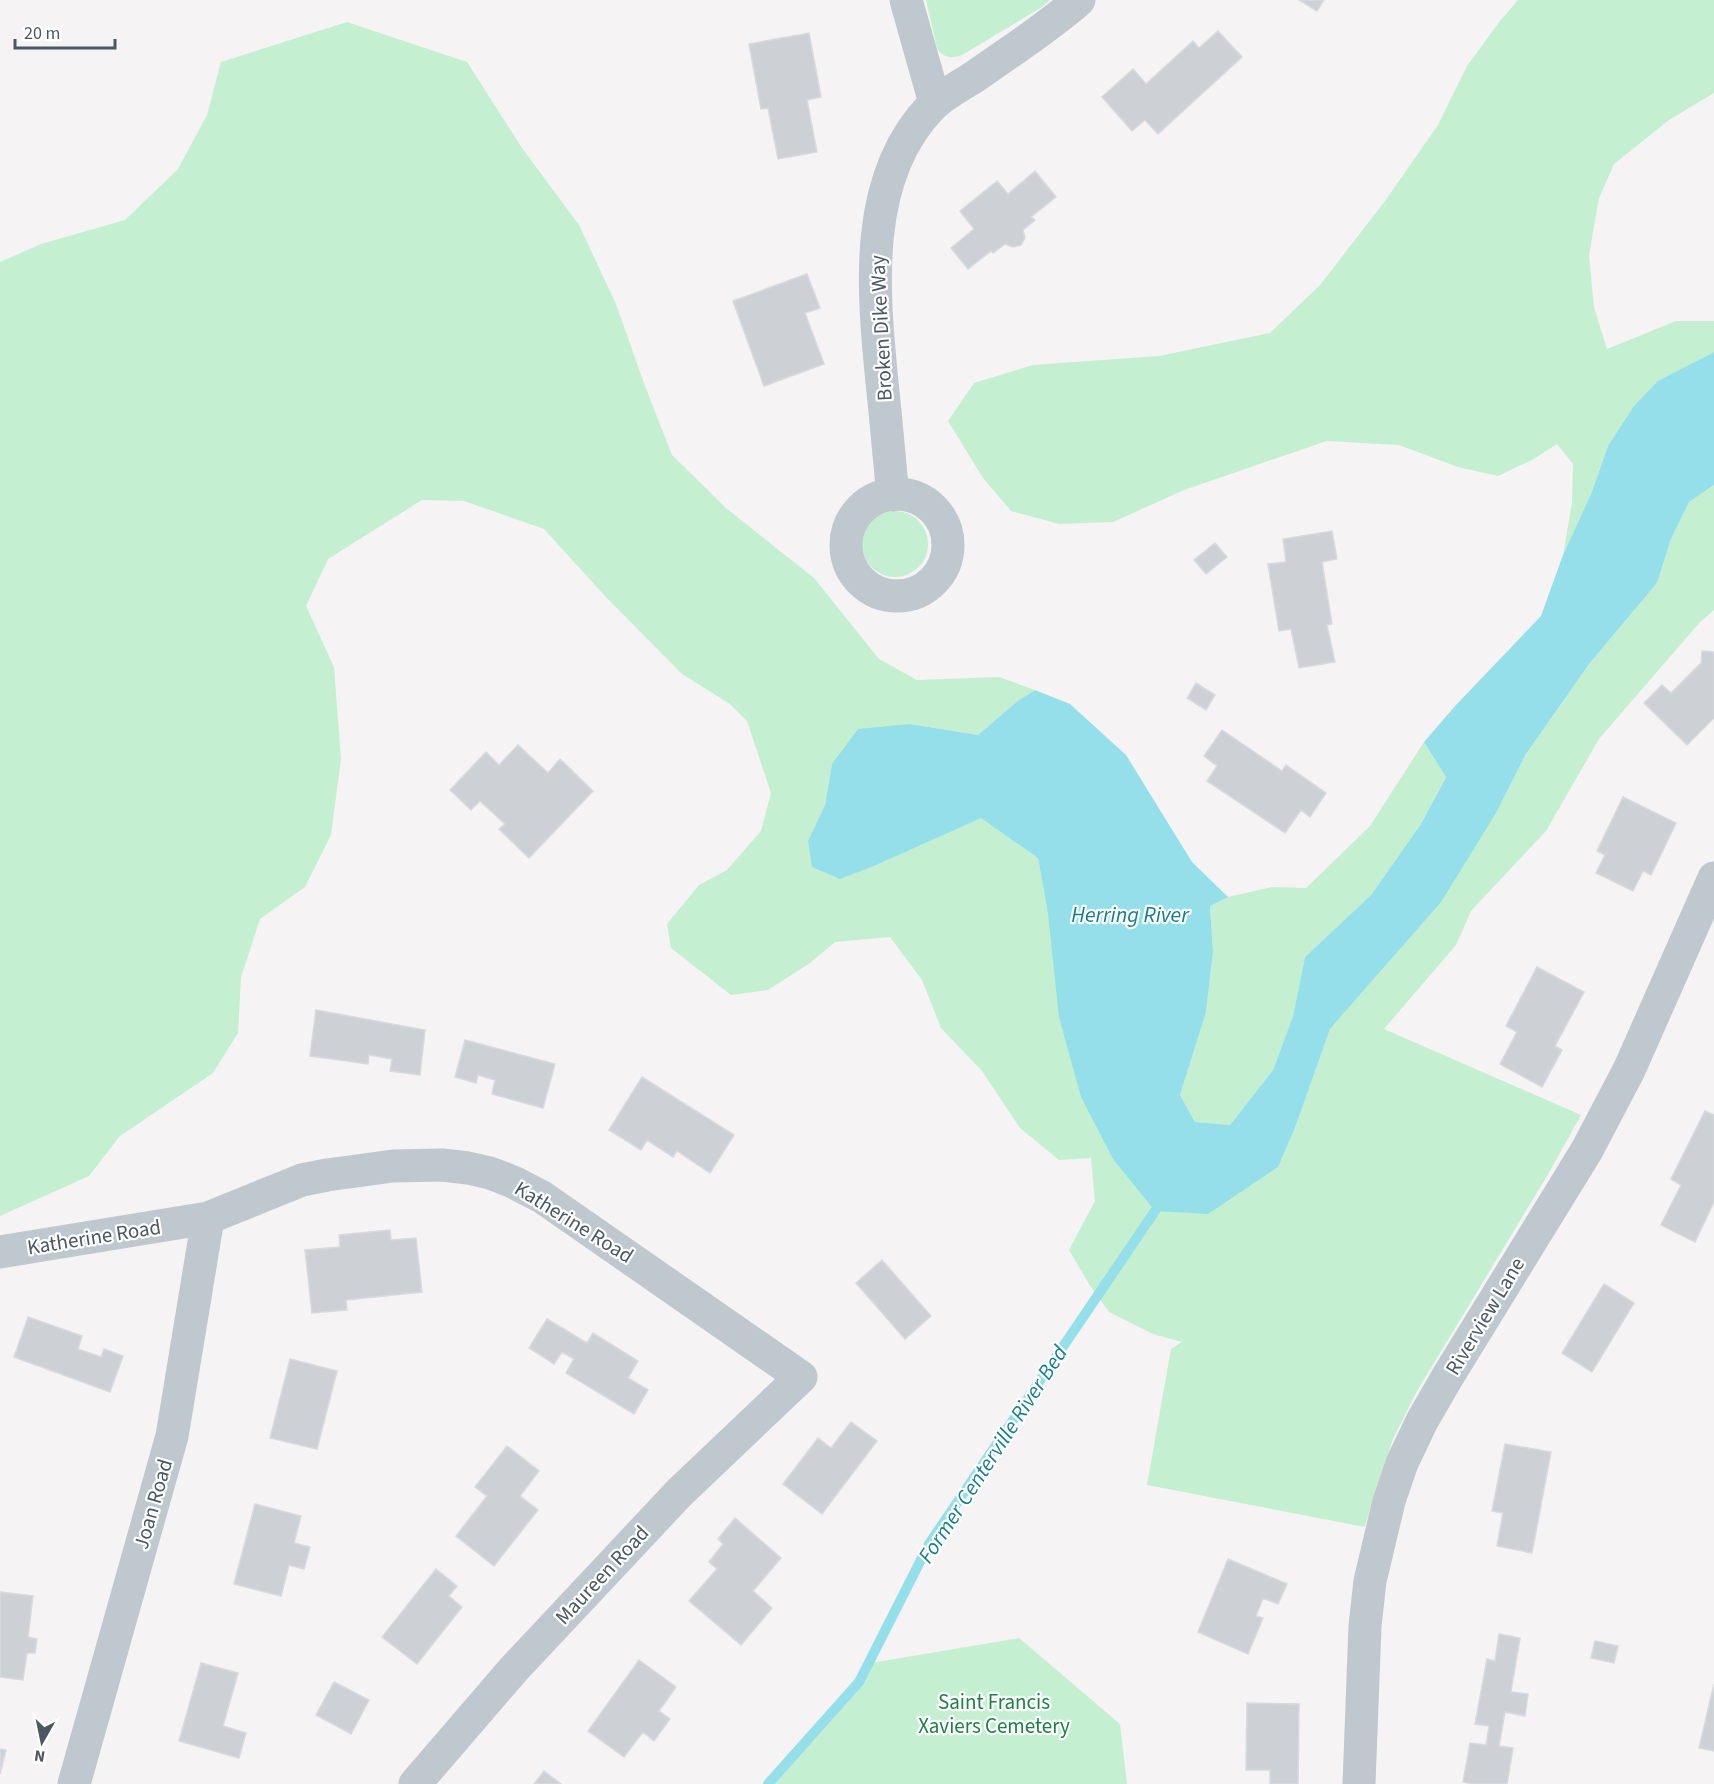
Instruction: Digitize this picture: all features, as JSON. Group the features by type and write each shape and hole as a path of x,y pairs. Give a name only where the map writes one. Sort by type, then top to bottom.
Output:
{"street":[{"path":"906,0 935,103"},
{"name":"Broken Dike Way","path":"893,495 876,323 875,269 878,231 884,200 897,159 915,123 935,103 1010,52 1079,0"},
{"name":"Riverview Lane","path":"1359,1784 1365,1626 1370,1581 1389,1502 1402,1463 1422,1421 1448,1376 1587,1150 1629,1070 1714,878"},
{"name":"Katherine Road","path":"0,1252 208,1218 302,1180 327,1175 393,1166 451,1166 490,1173 542,1197 801,1377"},
{"name":"Joan Road","path":"74,1784 172,1436 208,1218"},
{"name":"Maureen Road","path":"415,1784 513,1670 679,1494 801,1377"}],"green space":[{"path":"926,0 1050,0 962,55 951,57 945,56 937,48"},
{"path":"1518,0 1714,0 1714,93 1669,120 1614,164 1599,198 1589,255 1594,307 1607,349 1676,321 1714,321 1714,352 1695,362 1608,446 1591,494 1563,555 1572,503 1573,464 1557,444 1532,460 1498,476 1458,467 1399,445 1327,441 1184,490 1113,522 1059,524 1011,511 983,478 948,421 974,383 1033,365 1159,356 1270,333 1320,285 1385,201 1438,125 1467,66"},
{"path":"347,22 467,62 522,148 579,225 616,304 672,455 727,509 814,578 879,659 917,680 999,677 1035,690 1019,700 978,735 910,724 832,764 825,805 808,841 874,866 981,817 1038,858 1081,1097 1281,1160 1295,1128 1330,1029 1379,973 1496,813 1526,754 1589,664 1657,583 1671,539 1689,502 1714,485 1714,610 1700,622 1599,739 1546,831 1471,911 1456,945 1384,1029 1581,1115 1550,1171 1417,1391 1393,1439 1365,1527 1147,1485 1171,1349 1182,1342 1153,1334 1109,1312 1069,1250 1095,1201 1091,1158 1059,1160 1020,1128 982,1071 941,1028 922,980 890,937 835,942 810,963 768,990 731,995 671,948 667,924 699,885 727,870 761,831 771,793 747,721 730,704 682,674 605,596 544,529 464,501 422,500 328,559 306,606 334,667 341,759 331,835 305,887 260,919 241,977 238,1033 213,1073 120,1136 89,1176 0,1216 0,262 41,244 125,220 178,169 207,115 221,62"},
{"path":"895,511 908,514 918,521 925,531 928,544 925,557 918,567 908,574 895,577 882,574 872,567 865,557 862,544 865,531 872,521 882,514"},
{"path":"1424,742 1446,776 1421,824 1371,895 1305,957 1293,1016 1273,1070 1230,1125 1195,1122 1180,1095 1206,1011 1213,952 1210,905 1228,897 1272,887 1306,888 1370,826"},
{"name":"Saint Francis Xaviers Cemetery","path":"1019,1638 1120,1724 1127,1784 765,1784 871,1663"}],"water":[{"name":"Herring River","path":"1714,352 1714,485 1689,502 1671,539 1657,583 1589,664 1526,754 1496,813 1441,902 1330,1029 1295,1128 1278,1167 1208,1214 1155,1211 1113,1159 1081,1097 1059,1017 1048,914 1038,858 981,818 840,879 812,867 808,841 825,805 832,764 858,729 910,724 978,735 1019,700 1035,690 1070,704 1126,755 1192,862 1228,897 1210,906 1213,952 1206,1012 1180,1095 1195,1122 1230,1125 1273,1070 1293,1016 1305,957 1371,895 1421,824 1446,777 1424,742 1541,616 1563,555 1591,494 1608,446 1634,406 1658,381"}],"building":[{"path":"1299,0 1324,0 1317,11"},
{"path":"1218,31 1242,57 1158,134 1145,120 1132,131 1102,97 1133,69 1146,84 1193,41 1199,48"},
{"path":"809,33 821,97 807,100 817,152 778,159 768,108 761,109 749,44"},
{"path":"1035,171 1056,197 1031,217 1035,220 1023,230 1025,238 1021,245 1013,247 1005,244 993,253 991,251 968,269 951,248 974,229 960,211 997,181 1008,194"},
{"path":"807,274 820,308 805,313 824,364 764,386 733,301"},
{"path":"1332,531 1337,559 1322,562 1332,624 1327,625 1335,662 1299,668 1291,629 1279,631 1268,564 1286,562 1283,539"},
{"path":"1215,543 1227,557 1206,574 1194,560"},
{"path":"1702,651 1714,652 1714,718 1687,745 1644,703 1662,685 1671,693 1701,663"},
{"path":"1196,683 1215,695 1206,710 1187,698"},
{"path":"1222,730 1282,771 1286,765 1326,793 1310,817 1301,810 1285,833 1207,781 1217,766 1204,756"},
{"path":"518,745 548,773 560,759 593,791 529,858 499,829 505,824 480,801 471,810 450,790 486,752 499,765"},
{"path":"1623,797 1676,823 1651,875 1643,871 1633,891 1596,873 1605,855 1597,851"},
{"path":"1537,967 1584,992 1555,1046 1562,1050 1542,1087 1500,1064 1517,1032 1506,1026"},
{"path":"316,1010 425,1030 420,1075 390,1071 392,1059 369,1055 368,1064 310,1056"},
{"path":"465,1040 555,1064 543,1108 492,1094 495,1080 478,1075 476,1083 455,1077"},
{"path":"642,1077 734,1135 710,1173 677,1151 673,1157 647,1140 641,1150 609,1130"},
{"path":"1705,1111 1714,1115 1714,1202 1695,1242 1661,1225 1681,1185 1671,1179"},
{"path":"390,1230 391,1240 416,1238 422,1292 346,1300 347,1310 312,1313 305,1250 340,1247 339,1235"},
{"path":"882,1260 931,1316 905,1339 856,1283"},
{"path":"1604,1284 1634,1303 1592,1372 1562,1353"},
{"path":"28,1317 82,1336 78,1349 101,1357 104,1349 123,1356 110,1392 14,1357"},
{"path":"547,1319 587,1343 593,1333 638,1361 628,1378 648,1390 634,1414 566,1373 574,1359 562,1352 554,1364 529,1348"},
{"path":"290,1359 337,1371 317,1449 270,1438"},
{"path":"851,1422 877,1441 822,1514 783,1484 818,1438 831,1448"},
{"path":"1505,1444 1551,1452 1532,1553 1497,1546 1503,1513 1492,1511"},
{"path":"507,1446 539,1471 520,1496 538,1510 494,1566 456,1536 487,1496 475,1487"},
{"path":"255,1504 301,1516 294,1543 310,1547 304,1569 289,1565 281,1596 234,1584"},
{"path":"735,1518 781,1558 753,1591 772,1608 741,1645 689,1601 717,1569 709,1562 723,1544 718,1539"},
{"path":"1228,1559 1287,1584 1278,1604 1263,1598 1256,1616 1263,1618 1248,1654 1198,1632"},
{"path":"436,1569 457,1586 449,1596 462,1607 417,1664 382,1637"},
{"path":"0,1592 33,1596 28,1637 37,1639 35,1653 27,1653 23,1680 0,1677"},
{"path":"1499,1634 1520,1638 1511,1692 1528,1694 1525,1716 1505,1712 1499,1746 1513,1748 1507,1784 1463,1782 1470,1743 1486,1745 1489,1726 1475,1724 1487,1659 1495,1661"},
{"path":"1595,1641 1618,1646 1614,1663 1591,1658"},
{"path":"639,1660 676,1687 659,1711 670,1719 654,1741 643,1732 624,1757 588,1731"},
{"path":"201,1663 238,1673 223,1726 246,1733 239,1758 179,1741"},
{"path":"334,1682 369,1700 351,1734 316,1715"},
{"path":"1714,1684 1714,1751 1699,1748"},
{"path":"1247,1703 1299,1704 1298,1784 1270,1784 1270,1770 1246,1770"},
{"path":"0,1749 6,1750 0,1774"},
{"path":"544,1771 561,1784 534,1784"}],"waterway":[{"name":"Former Centerville River Bed","path":"768,1784 859,1682 929,1544 1155,1211"}]}
